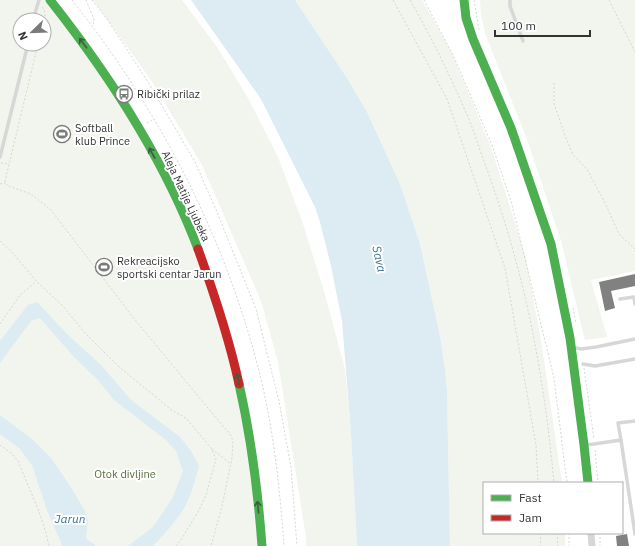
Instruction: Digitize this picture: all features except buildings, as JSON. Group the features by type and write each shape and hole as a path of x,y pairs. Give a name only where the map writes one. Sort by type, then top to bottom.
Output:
{"street":[{"name":"Aleja Matije Ljubeka","path":"50,0 86,46 125,105 164,175 193,236 217,303 243,398 257,492 262,546"},
{"path":"464,0 466,18 473,39 511,128 551,244 570,338 588,482"},
{"path":"591,534 592,546"}],"lane":[{"path":"510,0 510,6 524,41"},
{"path":"35,12 38,1"},
{"path":"0,157 26,52"},
{"path":"620,299 634,297 635,304"},
{"path":"571,346 581,349 635,339"},
{"path":"583,364 595,366 635,359"},
{"path":"635,421 618,423 635,534"},
{"path":"584,445 620,440"}],"path":[{"path":"86,0 94,19 93,27"},
{"path":"92,0 107,19 148,82 195,162 256,309 280,401 291,467 297,546"},
{"path":"393,0 447,99 505,268 536,445 538,482"},
{"path":"410,0 441,58 465,109 498,201 516,263 531,324 544,395 554,482"},
{"path":"424,0 454,57 492,144 511,201 554,378 567,482"},
{"path":"609,0 635,52"},
{"path":"38,1 45,12"},
{"path":"5,183 36,52"},
{"path":"554,82 554,103 573,155 587,169 619,234 635,249"},
{"path":"147,123 154,119"},
{"path":"2,163 9,164"},
{"path":"0,184 5,183 8,186 31,194 51,210 136,321 230,434 233,441 231,464 222,506 211,546"},
{"path":"0,241 11,251 37,282 63,306 84,333 118,366 173,411 186,418 211,448 231,464"},
{"path":"0,324 20,295 37,282"},
{"path":"583,364 594,440"},
{"path":"0,445 11,453 18,461 38,509 49,546"},
{"path":"176,546 199,510 206,495 216,459 211,448"},
{"path":"595,450 598,482"},
{"path":"540,534 541,546"},
{"path":"557,534 558,546"},
{"path":"569,534 569,546"},
{"path":"600,534 600,546"}],"green space":[{"name":"Rekreacijsko sportski centar Jarun","path":"0,0 54,0 114,81 124,92 134,109 224,312 265,546 0,546"},
{"path":"93,0 182,0 217,47 248,98 278,157 303,224 324,291 345,369 351,433 357,546 306,546 306,537 278,362 261,301 202,165 151,80"},
{"path":"295,0 422,0 451,51 491,147 526,258 542,347 562,482 483,482 483,534 565,534 565,546 450,546 447,390 445,369 440,336 420,244 400,184 367,112 347,78"},
{"path":"480,0 635,0 635,271 591,280 607,337 585,340 561,241 528,142 486,36 481,15"}],"water":[{"name":"Sava","path":"191,0 295,0 347,78 367,112 400,184 420,244 440,336 447,390 450,546 357,546 351,433 342,321 320,222 315,207 261,99"},
{"path":"37,302 68,335 101,365 131,400 180,437 191,451 199,466 191,494 186,505 169,529 153,546 128,546 153,527 172,499 183,471 176,451 166,440 114,400 99,381 74,357 40,318 31,321 0,363 0,341 28,305"},
{"name":"Jarun","path":"0,415 33,440 51,458 85,511 88,519 86,538 95,546 62,546 48,513 32,465 20,449 0,434"}],"traffic: fast":[{"path":"50,0 94,58 134,119 169,183 198,249"},
{"path":"464,0 466,18 473,39 511,128 551,244 570,338 588,482"},
{"path":"239,384 254,464 262,546"}],"traffic: jam":[{"path":"198,249 221,316 239,384"}],"place":[{"name":"Ribički prilaz","path":"124,94"},
{"name":"Softball klub Prince","path":"62,134"},
{"name":"Rekreacijsko sportski centar Jarun","path":"104,267"}],"park label":[{"name":"Otok divljine","path":"125,474"}]}
